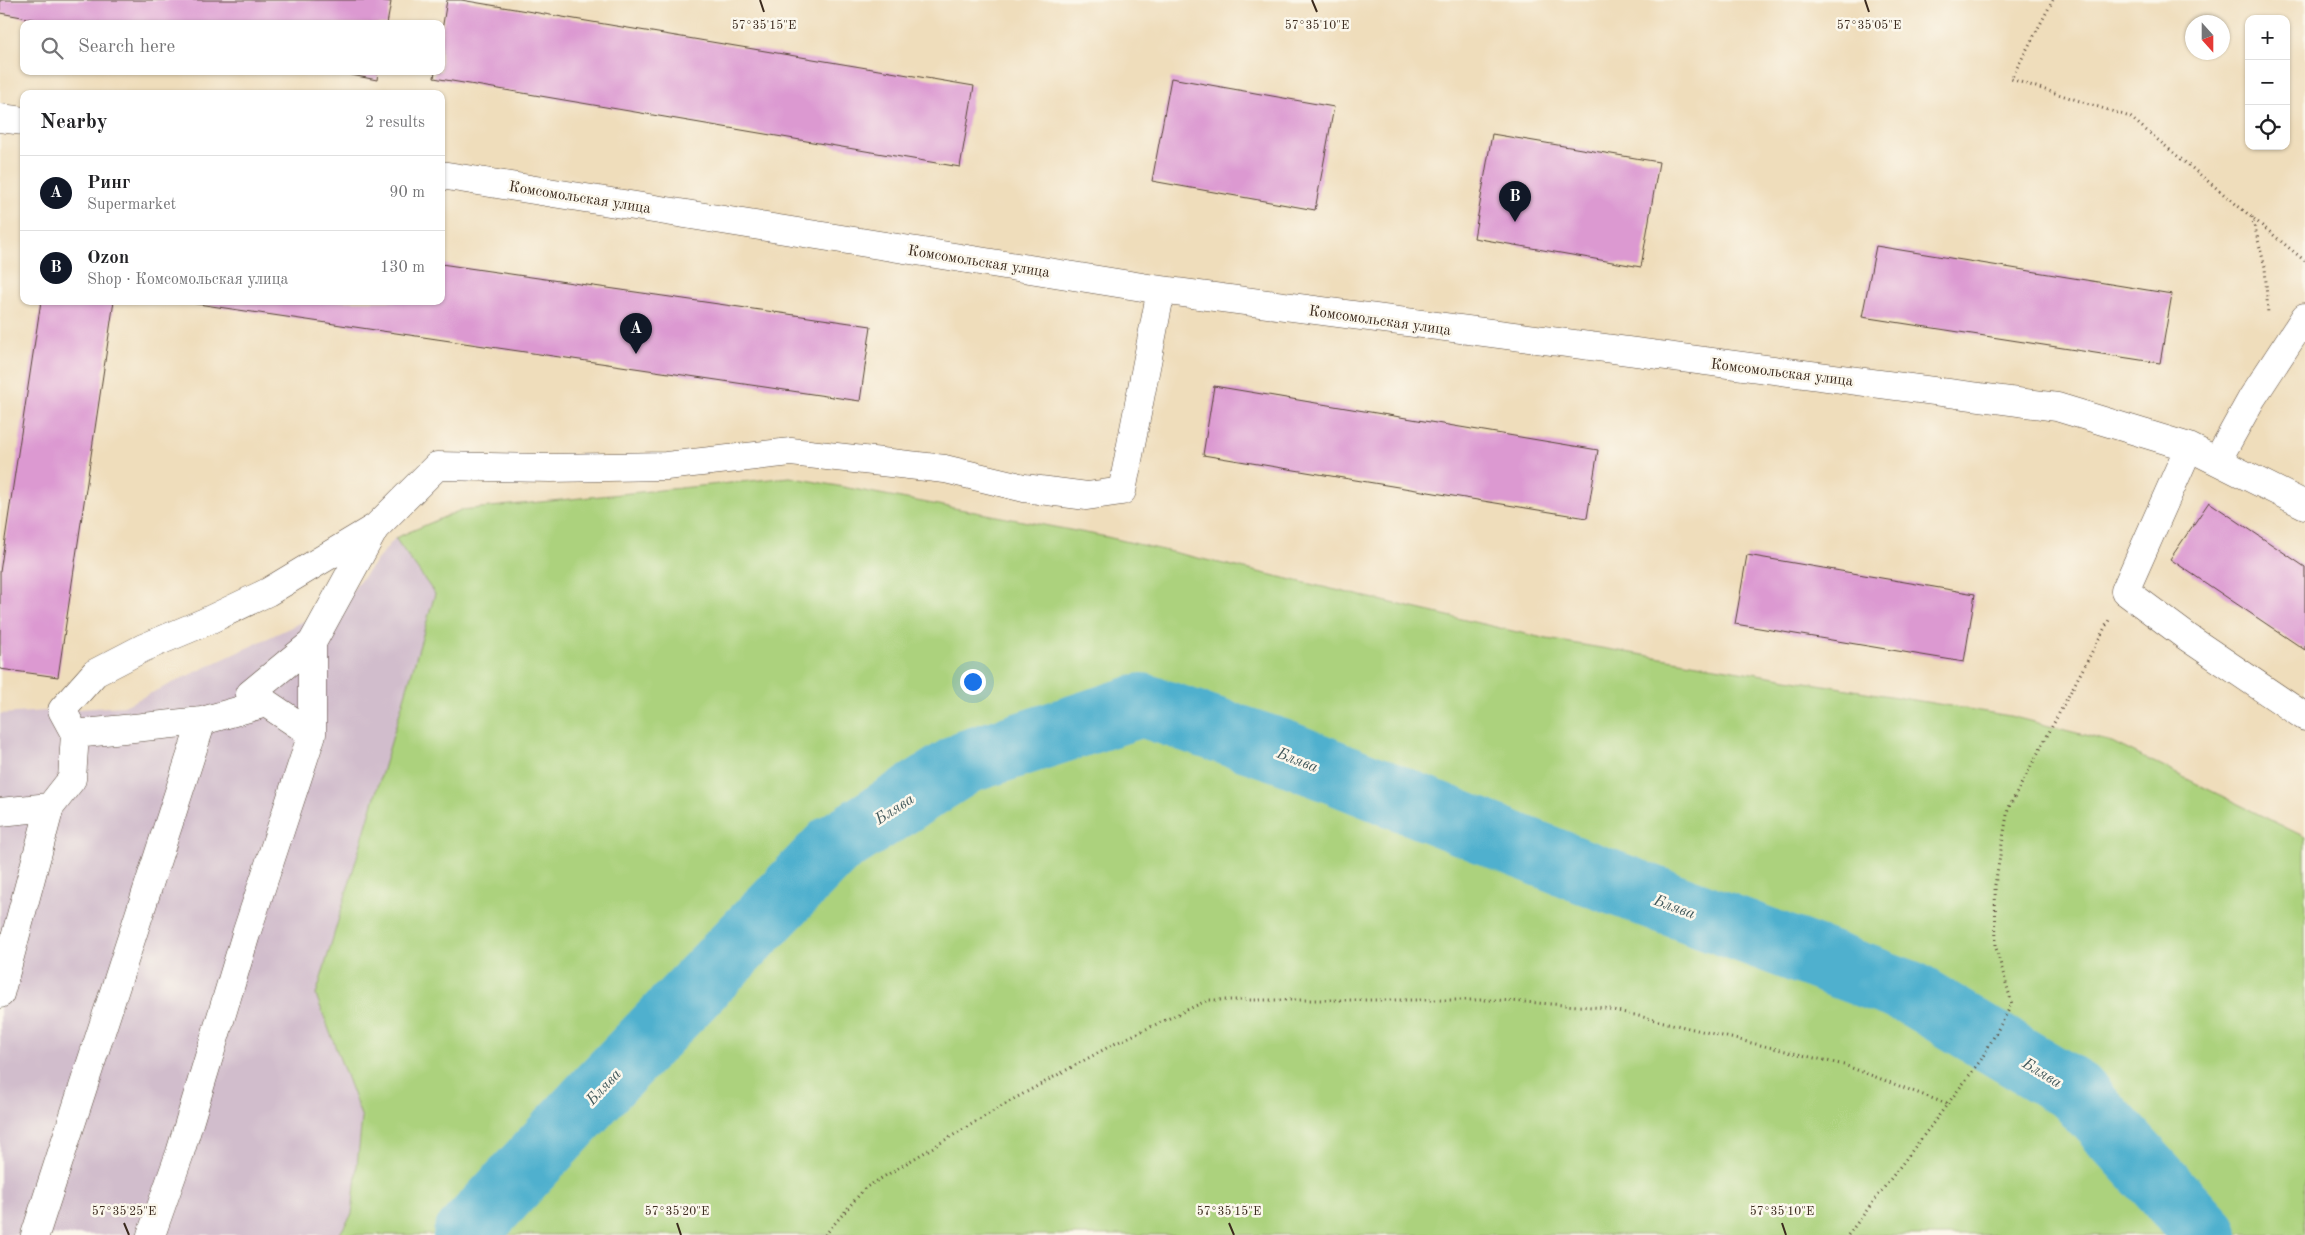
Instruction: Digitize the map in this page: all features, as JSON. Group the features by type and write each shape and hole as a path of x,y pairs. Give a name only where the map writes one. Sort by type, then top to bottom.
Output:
{"street":[{"path":"0,118 20,120"},
{"name":"Комсомольская улица","path":"445,176 1161,290 2057,407 2189,447 2305,505"},
{"path":"0,994 50,807 72,779 75,734 62,710 95,673 143,648 205,622 268,592 376,527 437,466 550,468 666,466 791,452 944,469 1024,488 1078,495 1087,496 1122,491 1161,290"},
{"path":"2217,461 2252,398 2305,317"},
{"path":"2189,447 2125,591 2187,637 2305,717"},
{"path":"312,734 250,694 312,642 376,527"},
{"path":"151,1235 180,1153 246,934 312,734 312,642"},
{"path":"75,734 202,720 266,703"},
{"path":"35,1235 202,720"},
{"path":"0,812 50,807"}],"path":[{"path":"2053,0 2011,79 2130,117 2305,261"},
{"path":"2251,217 2265,267 2268,316"},
{"path":"1848,1235 1981,1060 2012,1004 1996,948 1996,885 2008,809 2125,591"},
{"path":"826,1235 865,1188 1012,1100 1112,1045 1208,1000 1498,1000 1604,1008 1844,1065 1947,1104"}],"shaded area":[{"path":"395,538 435,594 316,995 362,1118 352,1214 339,1235 0,1235 0,714 124,706 342,603"}],"green space":[{"path":"790,477 1107,537 1547,639 2010,716 2112,742 2305,837 2305,1235 339,1235 352,1214 362,1118 316,995 435,594 395,538 461,510"}],"building":[{"path":"0,0 378,0 391,2 388,20 38,20 0,13"},
{"path":"447,0 461,0 974,86 960,167 434,78 434,75 445,75 444,20"},
{"path":"351,75 378,75 377,80"},
{"path":"1171,78 1334,107 1315,210 1152,181"},
{"path":"1492,134 1659,162 1641,267 1474,238"},
{"path":"1876,246 2172,294 2160,363 1862,317"},
{"path":"445,265 871,326 860,401 204,305 445,305"},
{"path":"40,305 113,305 58,677 0,669 0,572"},
{"path":"1214,386 1598,450 1587,518 1203,455"},
{"path":"2209,502 2305,567 2305,650 2170,559"},
{"path":"1747,555 1975,594 1964,662 1735,624"}],"waterway":[{"name":"Блява","path":"465,1235 602,1087 834,846 966,762 1142,705 1284,752 1579,870 1911,993 2076,1092 2207,1235"}],"place":[{"name":"Ozon","path":"1515,222"},
{"name":"Ринг","path":"636,354"}]}
